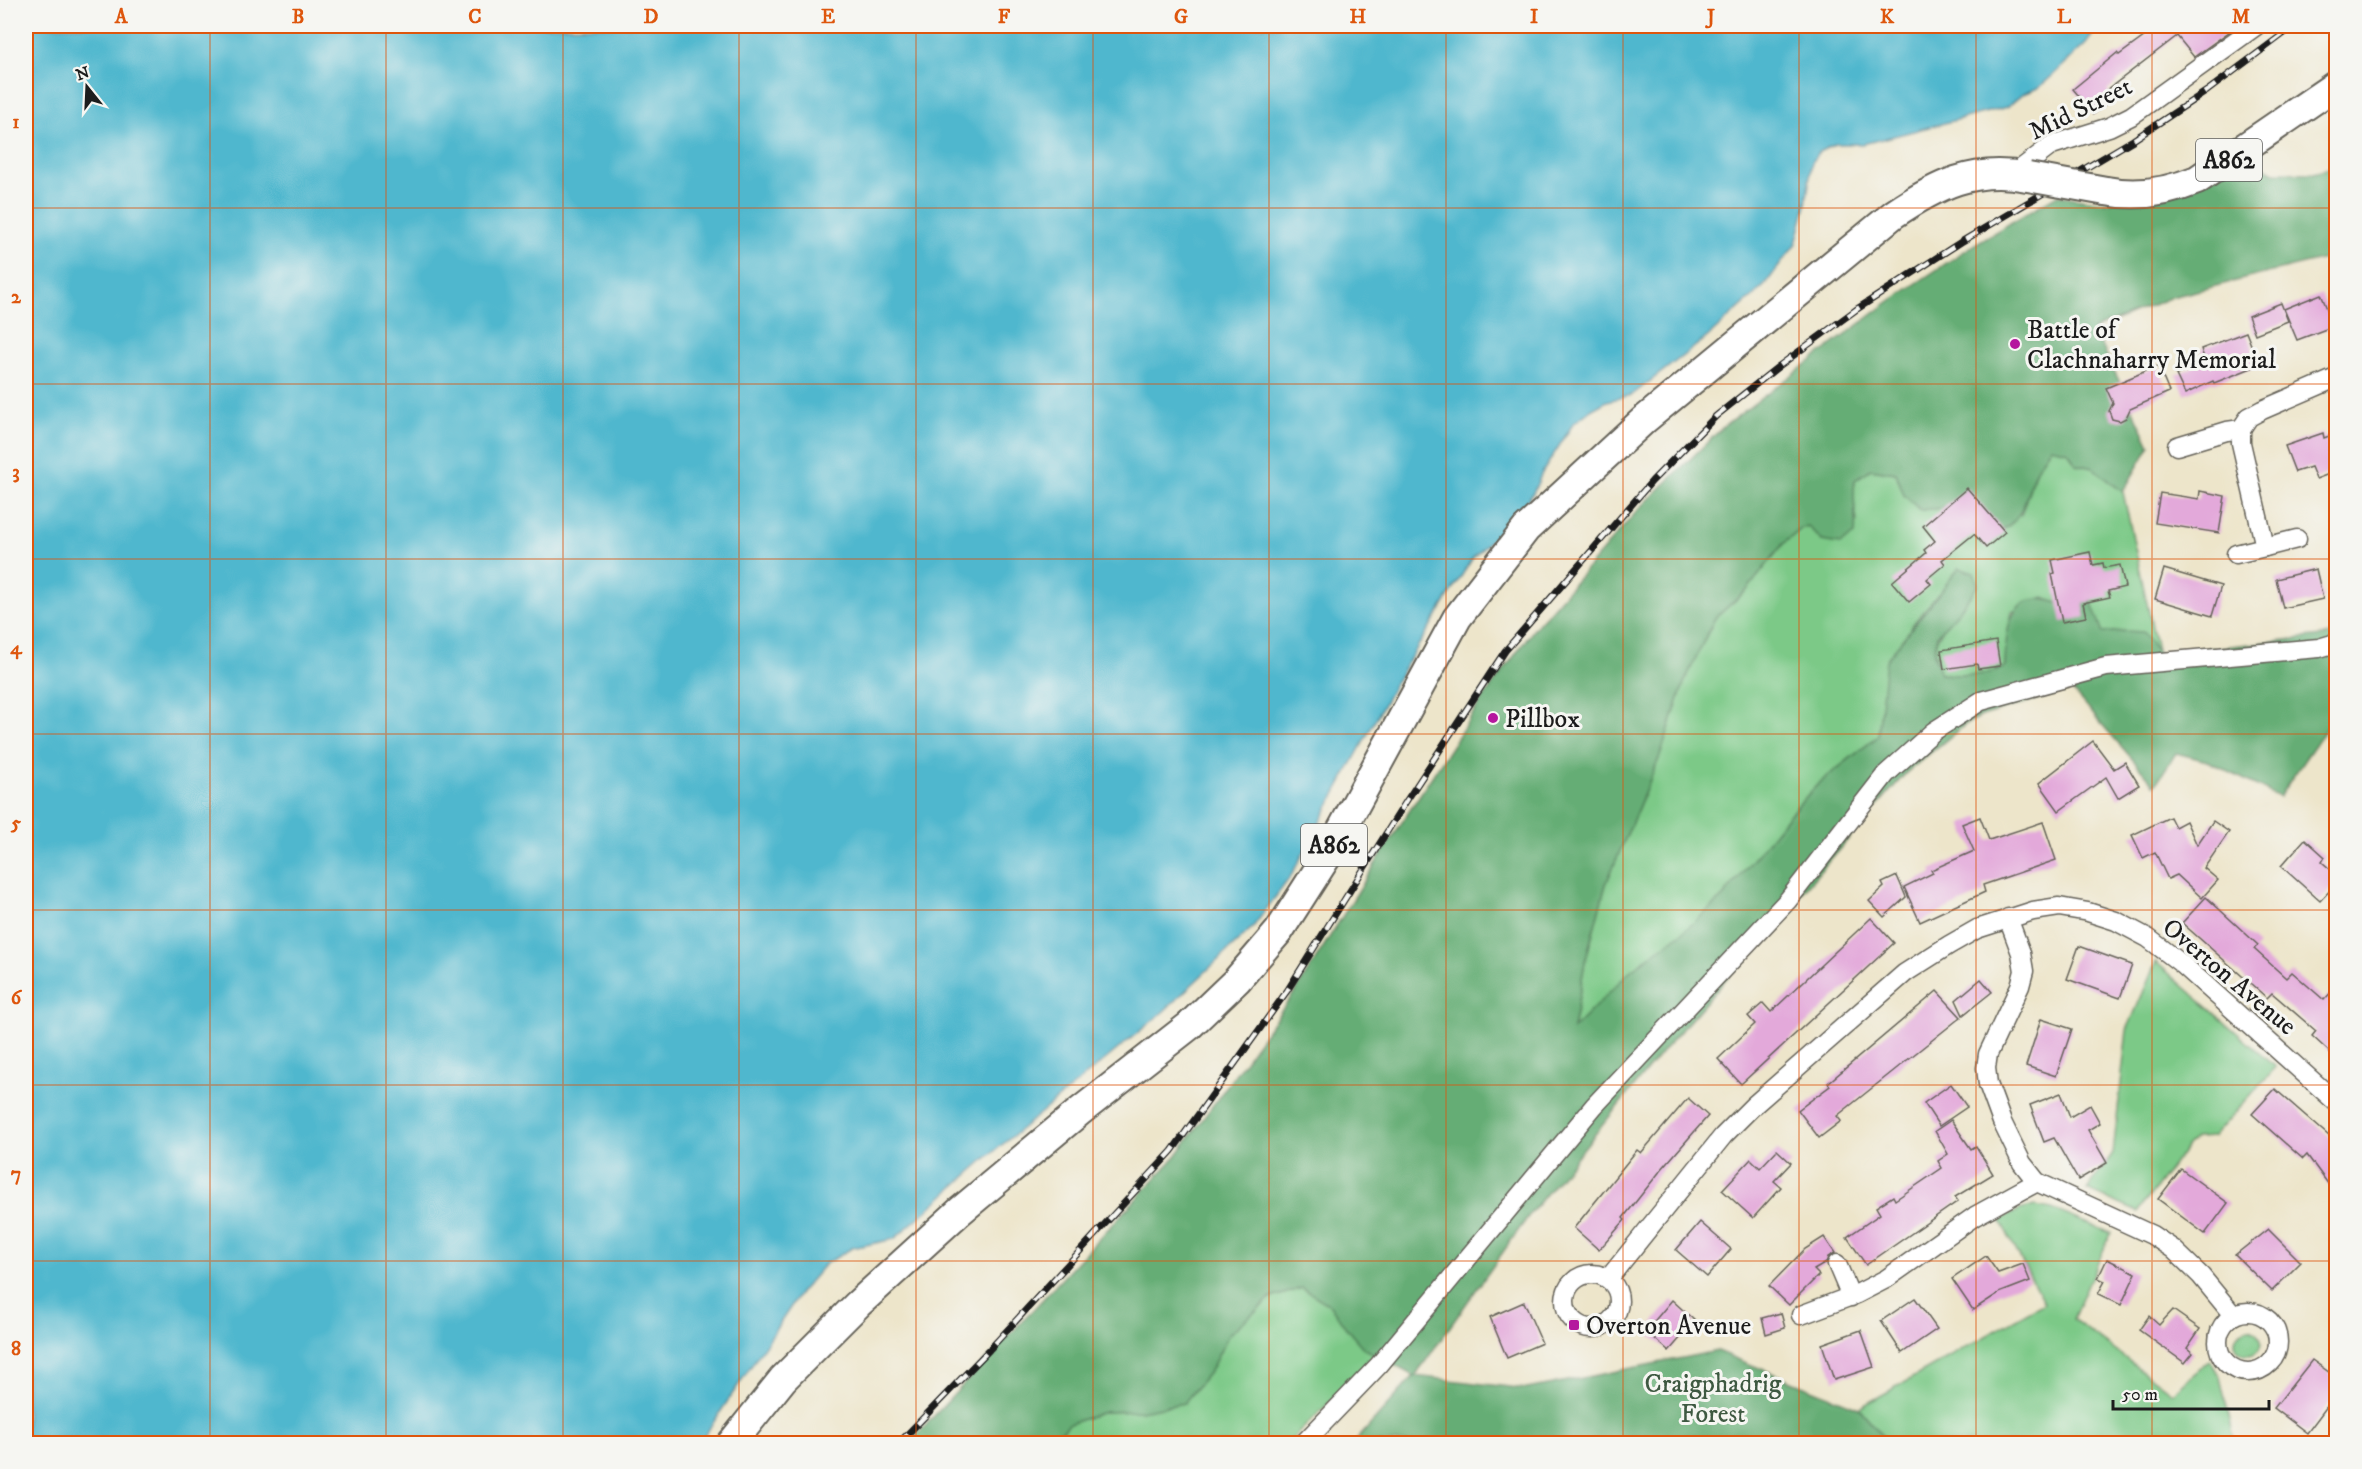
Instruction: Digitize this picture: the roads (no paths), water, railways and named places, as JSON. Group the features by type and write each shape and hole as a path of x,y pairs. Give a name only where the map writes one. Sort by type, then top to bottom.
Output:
{"main road":[{"name":"A862","path":"731,1443 783,1379 858,1304 959,1212 1079,1112 1189,1026 1237,980 1279,931 1329,854 1457,618 1526,529 1644,420 1894,214 1926,192 1951,181 1977,174 2021,175 2120,194 2175,189 2219,167 2288,116 2337,85"}],"street":[{"name":"Mid Street","path":"2021,175 2052,145 2109,128 2131,116 2256,26"},
{"path":"2265,547 2241,443 2241,429 2249,417 2262,410 2337,378"},
{"path":"2177,446 2227,430 2241,429"},
{"path":"2236,554 2297,539"},
{"path":"1303,1443 1379,1365 1594,1106 1788,900 1886,774 1934,731 1981,701 2106,667 2319,648 2337,643"},
{"name":"Overton Avenue","path":"1608,1279 1724,1136 1753,1106 1905,973 1977,930 2008,918 2059,907 2088,912 2116,921 2148,938 2182,964 2337,1102"},
{"path":"2008,918 2021,953 2024,971 2020,986 1988,1054 1986,1068 1988,1084 2002,1122 2022,1163 2037,1182 2152,1235 2173,1250 2200,1276 2233,1315"},
{"path":"1801,1315 1851,1297 1886,1279 1975,1216 2037,1182"},
{"path":"1837,1264 1851,1297"}],"water":[{"path":"26,26 2099,26 2086,44 2040,87 2023,94 2007,107 1863,144 1835,144 1819,152 1812,161 1806,205 1796,244 1764,286 1710,335 1632,395 1607,401 1573,424 1542,473 1533,493 1516,515 1472,559 1397,680 1291,876 1253,927 1163,1012 997,1149 894,1239 852,1248 825,1264 800,1293 699,1444 26,1443"}],"railway":[{"path":"898,1444 989,1350 1172,1151 1287,991 1407,800 1505,651 1652,481 1716,416 1857,309 1961,242 2133,140 2207,91 2294,26"}],"place":[{"name":"Battle of Clachnaharry Memorial","path":"2015,344"},
{"name":"Pillbox","path":"1493,718"},
{"name":"Overton Avenue","path":"1574,1325"}],"park label":[{"name":"Craigphadrig Forest","path":"1713,1398"}]}
